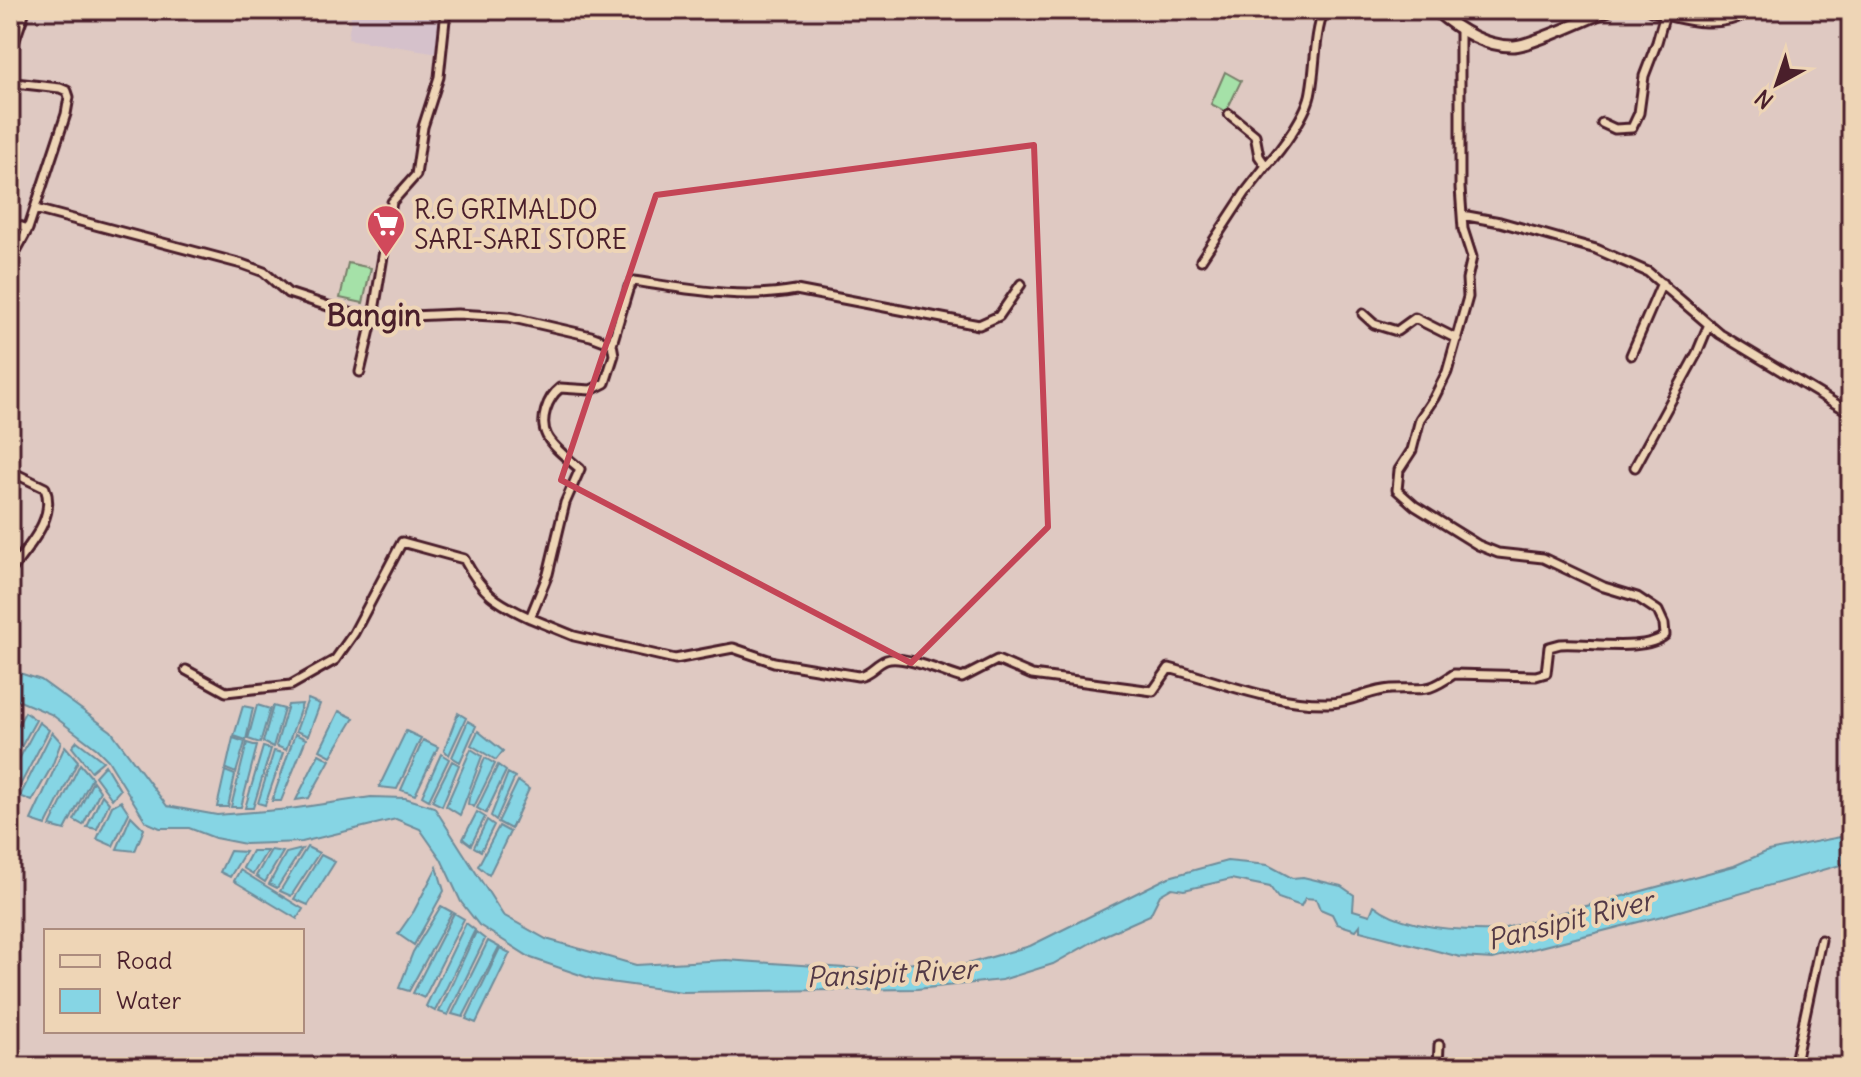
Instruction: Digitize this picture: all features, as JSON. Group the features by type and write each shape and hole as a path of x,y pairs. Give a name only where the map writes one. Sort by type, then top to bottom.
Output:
{"main road":[{"path":"1845,1067 1851,1066"}],"street":[{"path":"10,262 28,229 69,97 67,91 60,88 15,83 11,78 11,59 25,10"},
{"path":"360,372 373,317 392,202 416,175 423,127 439,77 446,10"},
{"path":"1201,260 1245,193 1275,157 1303,112 1311,95 1318,26 1324,10"},
{"path":"1435,10 1460,30 1495,44 1518,46 1609,10"},
{"path":"1651,10 1697,22 1720,22 1752,10"},
{"path":"1602,123 1615,129 1632,128 1639,113 1644,76 1665,14"},
{"path":"186,670 226,692 291,685 335,660 354,633 402,542 464,559 479,586 504,606 574,636 675,659 733,648 774,662 858,676 868,674 886,660 900,660 962,678 997,660 1032,675 1153,691 1169,668 1264,695 1330,703 1357,700 1391,689 1424,691 1438,686 1454,674 1536,676 1546,673 1549,647 1560,644 1644,646 1658,641 1665,635 1658,611 1637,597 1604,587 1543,558 1498,553 1478,545 1415,506 1397,490 1399,470 1412,450 1420,419 1447,372 1468,297 1467,279 1472,257 1462,215 1460,30"},
{"path":"1229,114 1255,135 1259,156 1266,166"},
{"path":"35,209 242,264 264,272 288,293 365,318 457,314 509,317 612,344"},
{"path":"1462,215 1500,222 1596,249 1648,272 1720,334 1851,413"},
{"path":"10,223 28,229"},
{"path":"530,618 548,574 565,503 580,469 547,436 544,417 553,393 560,388 591,390 605,383 614,355 612,344 633,281 719,294 769,295 796,290 979,325 999,316 1021,284"},
{"path":"1631,355 1662,283"},
{"path":"1363,314 1374,324 1397,331 1415,318 1457,339"},
{"path":"1635,467 1697,353 1709,324"},
{"path":"10,471 45,488 49,500 48,514 41,528 10,572"},
{"path":"1794,1067 1821,940"},
{"path":"1438,1067 1439,1045"}],"highlighted area":[{"path":"1034,145 1048,527 911,663 561,480 656,195"}],"shaded area":[{"path":"352,10 443,10 439,53 348,39"}],"green space":[{"path":"1225,72 1241,81 1226,112 1211,104"},
{"path":"348,263 371,268 363,303 340,298"}],"water":[{"name":"Pansipit River","path":"10,670 41,680 111,731 167,806 217,815 290,809 371,797 405,798 434,807 503,915 546,939 636,965 726,960 875,970 919,962 938,968 960,966 1030,946 1169,877 1227,861 1268,865 1292,878 1303,877 1341,886 1354,895 1353,910 1370,915 1374,905 1416,924 1483,930 1498,930 1734,866 1768,851 1851,835 1851,862 1662,916 1493,959 1460,957 1360,931 1360,925 1356,930 1337,924 1332,914 1320,909 1316,899 1305,898 1301,906 1278,898 1270,887 1231,879 1184,890 1172,888 1160,895 1150,915 1103,936 1053,964 1002,980 917,989 682,992 595,980 531,958 479,925 461,902 441,859 420,829 396,819 302,842 245,844 215,838 189,828 160,828 146,822 108,760 97,749 51,714 10,697"},
{"path":"308,699 320,704 308,736 296,731"},
{"path":"302,704 286,750 276,746 288,705"},
{"path":"257,705 270,709 260,743 248,739"},
{"path":"243,706 253,708 246,740 234,736"},
{"path":"273,706 284,709 273,747 263,742"},
{"path":"339,711 354,718 331,756 320,750"},
{"path":"25,712 36,720 10,767 10,730 17,727"},
{"path":"458,713 466,718 449,755 444,750"},
{"path":"468,721 476,726 460,762 452,757"},
{"path":"39,722 49,730 16,793 10,790 10,776"},
{"path":"406,731 421,738 397,789 379,787"},
{"path":"478,731 503,751 496,760 471,745"},
{"path":"52,732 61,742 52,766 32,801 20,796"},
{"path":"295,734 306,739 281,801 272,801"},
{"path":"233,738 245,742 236,773 226,769"},
{"path":"423,740 438,747 415,795 401,790"},
{"path":"77,741 103,761 91,771 72,747"},
{"path":"247,743 257,746 241,807 231,807"},
{"path":"65,746 78,761 46,825 31,820"},
{"path":"263,747 271,749 253,808 245,808"},
{"path":"471,749 482,756 460,815 446,806"},
{"path":"274,751 283,753 265,805 258,803"},
{"path":"319,754 330,760 309,798 296,800"},
{"path":"441,754 449,759 429,800 422,796"},
{"path":"485,758 495,764 474,807 468,804 469,798"},
{"path":"452,761 459,765 442,806 432,801"},
{"path":"80,764 92,778 65,830 50,826"},
{"path":"105,765 120,790 112,799 95,776"},
{"path":"498,765 506,771 486,813 477,808"},
{"path":"225,771 235,775 228,807 217,807"},
{"path":"508,773 515,777 496,820 491,816"},
{"path":"93,781 100,791 83,825 74,820"},
{"path":"518,781 529,789 511,829 498,822"},
{"path":"102,795 109,803 97,829 87,827"},
{"path":"121,801 129,813 113,846 97,839 112,806"},
{"path":"477,812 485,817 471,845 463,839"},
{"path":"131,816 144,829 135,851 117,849"},
{"path":"487,820 494,825 481,851 474,847"},
{"path":"499,826 510,832 489,875 478,866"},
{"path":"307,847 319,853 291,896 280,891"},
{"path":"302,849 277,888 269,884 286,853"},
{"path":"271,850 283,852 265,882 256,876"},
{"path":"230,851 245,852 230,877 220,872"},
{"path":"252,851 267,851 253,874 243,868"},
{"path":"321,855 335,862 308,905 294,899"},
{"path":"437,867 444,891 414,945 398,934"},
{"path":"240,870 303,909 297,919 234,881"},
{"path":"441,906 452,912 409,991 399,988 413,952"},
{"path":"454,913 464,919 424,998 413,993"},
{"path":"466,923 475,930 435,1011 426,1006"},
{"path":"476,932 485,939 448,1015 439,1012"},
{"path":"488,941 499,947 463,1017 452,1014"},
{"path":"500,948 510,953 476,1023 466,1019"}],"place":[{"name":"R.G GRIMALDO SARI-SARI STORE","path":"386,258"}],"district":[{"name":"Bangin","path":"374,315"}]}
